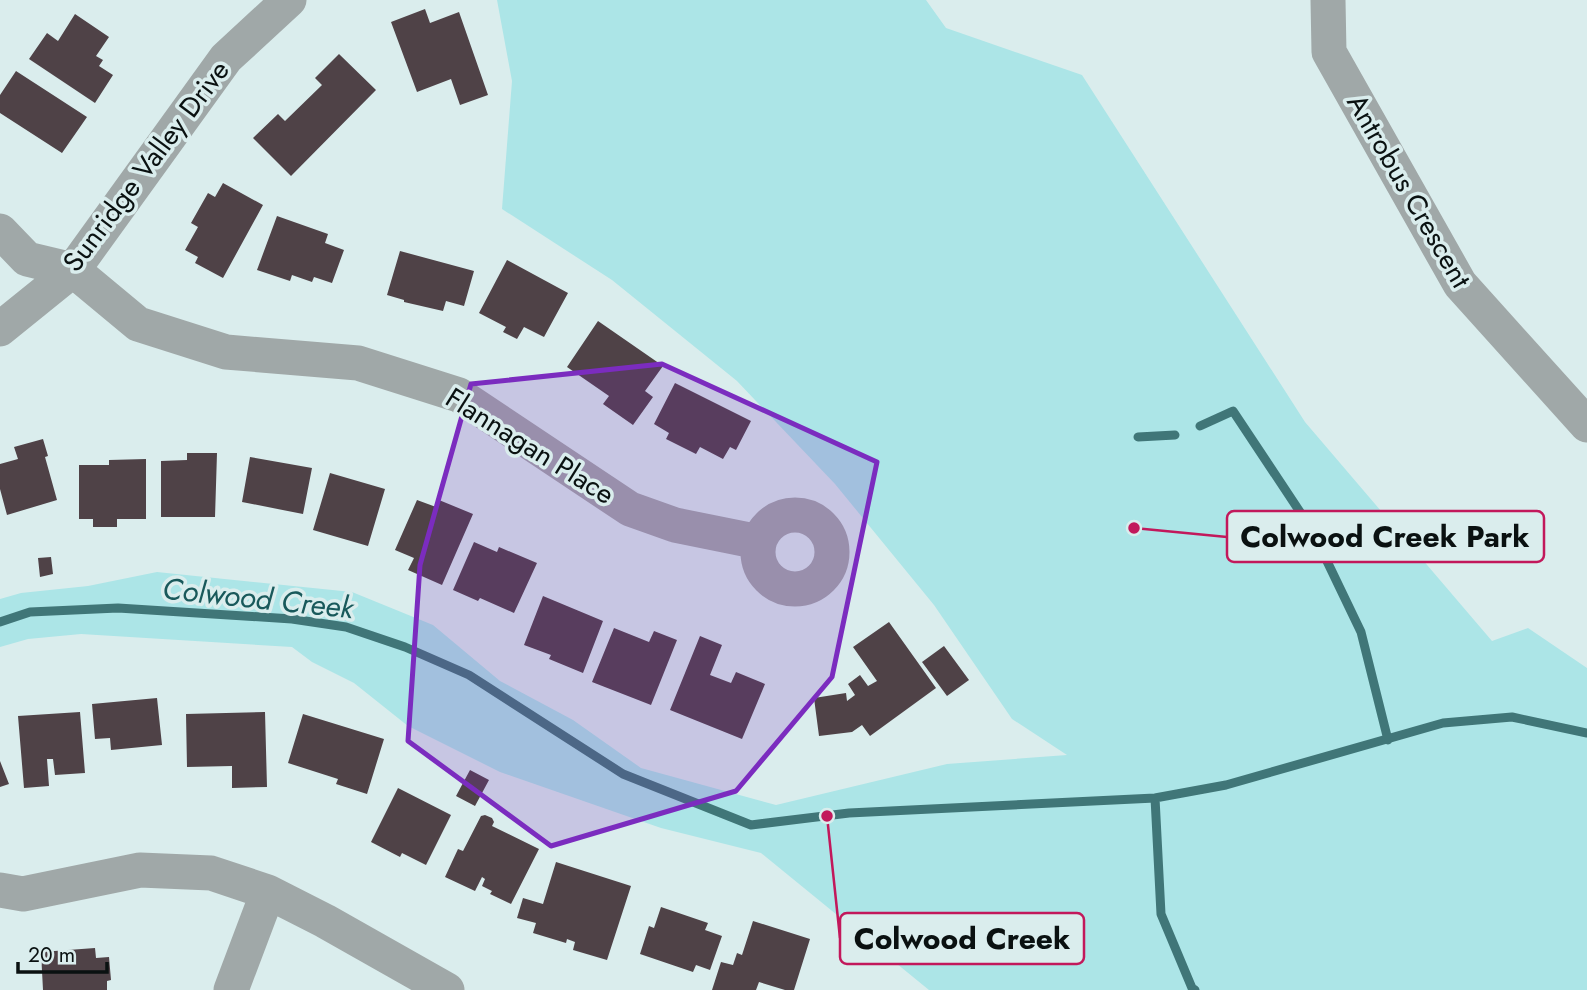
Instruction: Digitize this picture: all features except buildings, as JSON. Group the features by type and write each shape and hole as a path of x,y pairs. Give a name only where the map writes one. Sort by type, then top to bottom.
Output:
{"street":[{"name":"Sunridge Valley Drive","path":"0,329 73,270 226,58 289,0"},
{"name":"Antrobus Crescent","path":"1328,0 1329,52 1460,284 1587,425"},
{"name":"Flannagan Place","path":"0,231 27,259 73,270 138,324 226,352 358,363 459,395 630,509 675,526 759,542"},
{"path":"0,890 23,894 140,870 211,873 268,892 325,920 447,990"},
{"path":"231,990 268,892"}],"highlighted area":[{"path":"662,364 877,462 832,677 736,791 551,846 408,741 420,565 471,384"}],"shaded area":[{"path":"497,0 926,0 946,28 1082,75 1305,422 1492,641 1528,628 1587,668 1587,990 929,990 761,853 661,828 500,772 408,726 354,683 312,662 292,647 81,634 28,639 0,647 0,599 21,593 88,586 157,572 352,592 433,625 500,681 573,720 641,768 776,805 947,764 1067,755 1012,719 934,605 835,484 737,381 612,280 502,209 512,81"}],"waterway":[{"path":"1200,426 1233,411 1312,530 1361,632 1388,740"},
{"path":"1138,437 1175,435"},
{"name":"Colwood Creek","path":"0,622 30,612 118,608 292,619 346,627 405,647 469,675 623,774 751,825 849,813 1155,798 1226,785 1443,723 1512,717 1587,733"},
{"path":"1155,798 1161,914 1195,990"}],"place":[{"name":"Colwood Creek Park","path":"1134,528"},
{"name":"Colwood Creek","path":"827,816"}]}
